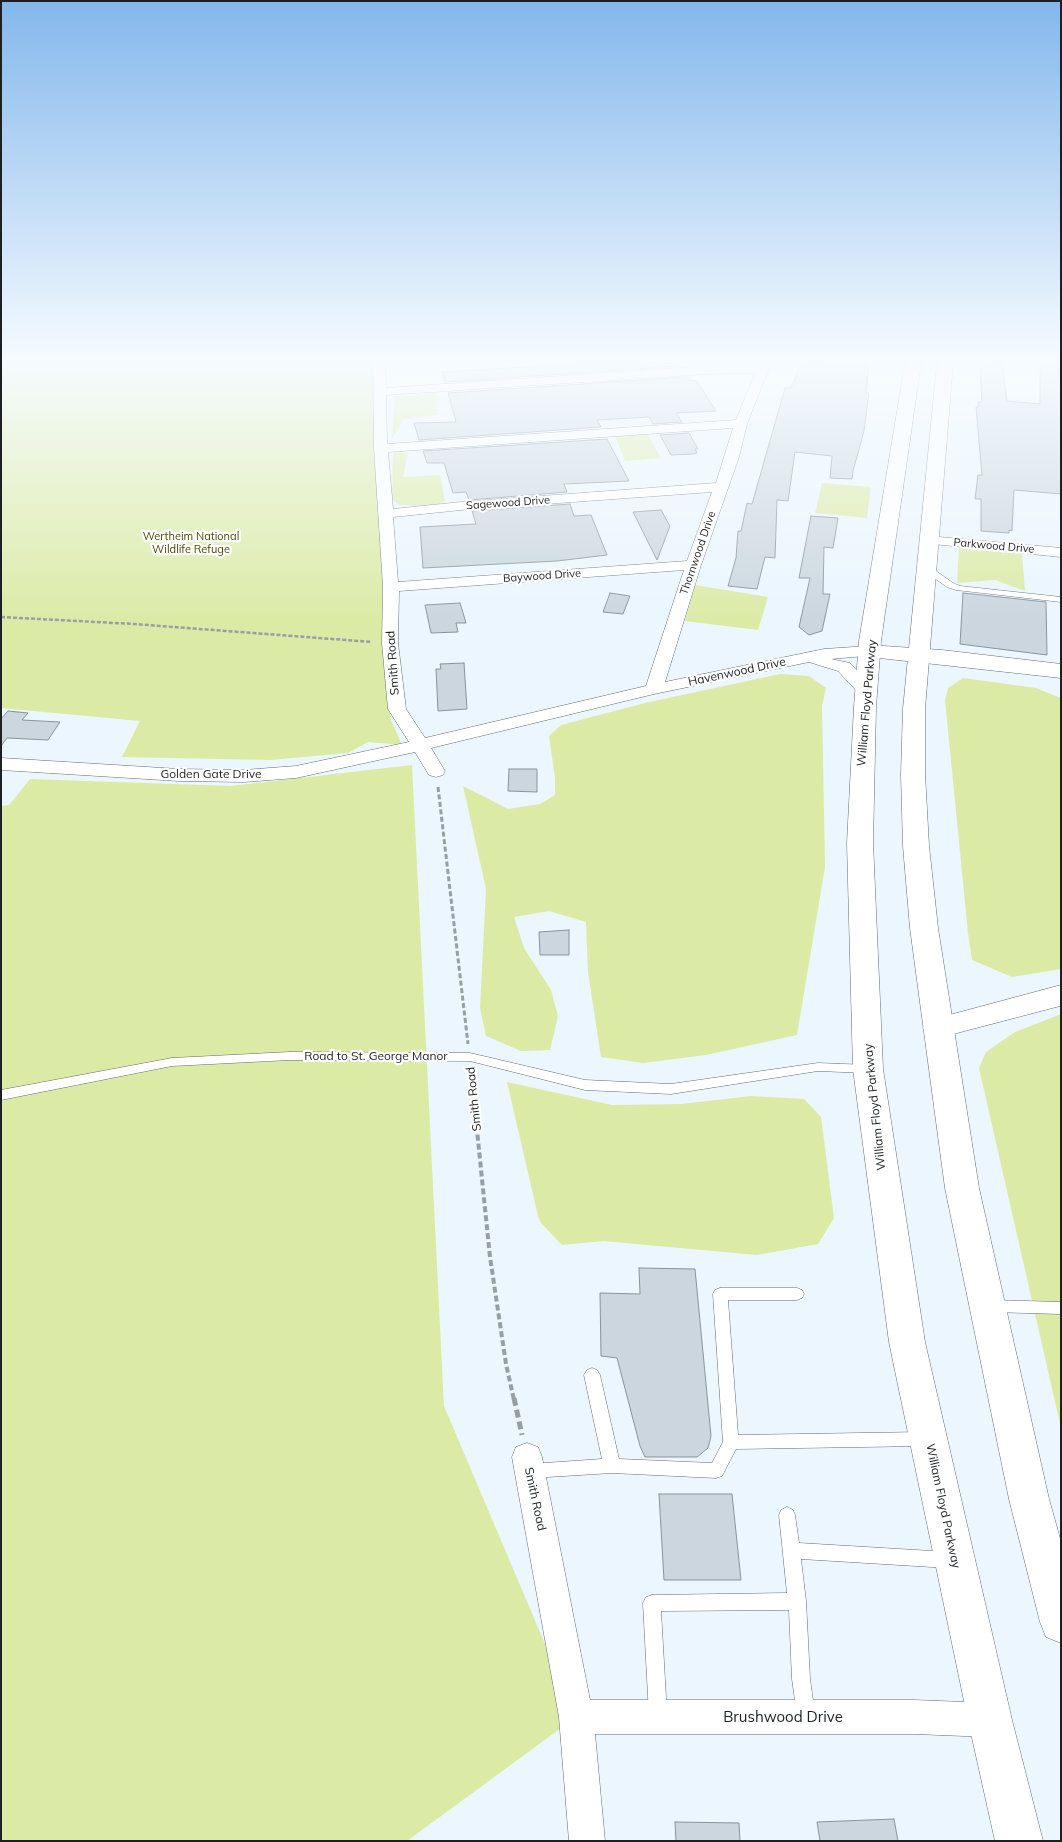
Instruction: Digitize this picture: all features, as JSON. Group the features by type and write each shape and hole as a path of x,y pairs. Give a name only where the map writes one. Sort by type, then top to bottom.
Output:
{"main road":[{"name":"William Floyd Parkway","path":"900,449 869,651 861,767 860,843 868,1069 907,1342 954,1560 1019,1841"},
{"path":"936,449 914,709 913,774 916,846 924,928 958,1164 1029,1499 1061,1622"},
{"name":"Havenwood Drive","path":"869,651 1061,671"},
{"path":"938,1028 1061,995"}],"street":[{"name":"Smith Road","path":"380,449 391,588 390,643 396,709 436,771"},
{"name":"Thornwood Drive","path":"654,689 693,565 733,449"},
{"name":"Sagewood Drive","path":"385,514 461,506 721,487"},
{"name":"Parkwood Drive","path":"928,540 1061,553"},
{"name":"Baywood Drive","path":"391,588 693,565"},
{"name":"Havenwood Drive","path":"418,745 654,689 793,660 824,654 869,651"},
{"path":"793,660 825,661 844,668 866,694"},
{"name":"Golden Gate Drive","path":"1,764 179,775 244,776 296,772 418,745"},
{"name":"Smith Road","path":"528,1464 576,1716 587,1841"},
{"name":"Brushwood Drive","path":"576,1716 990,1720"}],"lane":[{"path":"926,568 950,585 959,588 1061,600"},
{"name":"Road to St. George Manor","path":"1,1095 172,1062 290,1056 470,1057 585,1086 671,1089 818,1067 868,1069"},
{"path":"528,1464 716,1471 731,1442 720,1294 797,1294"},
{"path":"987,1306 1061,1308"},
{"path":"592,1375 612,1466"},
{"path":"731,1442 928,1439"},
{"path":"787,1516 797,1601 801,1679 806,1717"},
{"path":"791,1550 954,1560"},
{"path":"658,1716 652,1603 797,1601"}],"path":[{"path":"1,617 134,624 390,643"},
{"name":"Smith Road","path":"436,771 470,1057 490,1257 506,1364 528,1464"}],"green space":[{"name":"Wertheim National Wildlife Refuge","path":"1,449 380,449 381,541 391,720 402,745 368,742 348,753 270,760 122,757 140,721 1,708"},
{"path":"620,449 656,449 661,458 625,461"},
{"path":"408,452 403,477 440,475 445,501 433,506 400,505 392,500 393,453"},
{"path":"822,483 871,487 867,518 815,513"},
{"path":"959,548 1022,554 1025,591 995,580 957,583"},
{"path":"695,585 768,597 758,630 685,621"},
{"path":"780,674 809,676 826,688 822,706 825,867 797,1035 706,1055 643,1063 601,1057 588,972 586,922 549,911 514,917 524,948 551,990 558,1016 550,1050 521,1051 486,1036 480,1008 486,889 463,786 508,809 540,804 555,795 555,778 549,736 561,725 645,703"},
{"path":"963,678 1036,688 1061,698 1061,969 1012,977 972,960 945,700 948,688"},
{"path":"412,765 444,1406 576,1717 407,1841 1,1841 1,806 9,805 30,779 231,786"},
{"path":"1061,1014 1061,1428 979,1068 986,1052 1015,1032"},
{"path":"507,1082 612,1105 681,1104 751,1096 804,1099 821,1117 834,1218 818,1244 757,1255 603,1241 562,1245 541,1223 538,1216"}],"building":[{"path":"454,449 612,449 629,481 564,484 567,492 469,500 466,492 453,493 444,463 427,463 423,451"},
{"path":"668,449 698,449 695,449 697,453 694,454 671,455"},
{"path":"768,449 859,449 852,479 830,478 832,456 795,452 788,501 777,500 775,558 765,557 757,589 728,586 736,558 738,531 741,531 747,503 752,504"},
{"path":"980,449 1061,449 1061,494 1014,490 1012,531 1009,530 1009,533 981,531 981,499 975,499 978,475 982,475"},
{"path":"570,504 574,516 591,515 607,555 557,561 423,568 420,527 476,524 472,511"},
{"path":"661,510 670,526 657,560 633,512"},
{"path":"811,516 838,518 833,548 824,547 823,594 830,594 822,631 809,635 799,627 810,578 799,578"},
{"path":"610,593 630,596 623,614 603,612"},
{"path":"963,593 1046,602 1047,655 960,644"},
{"path":"460,603 466,623 456,623 458,632 431,633 425,605"},
{"path":"464,663 467,709 438,711 436,669 441,669 440,664"},
{"path":"8,711 28,713 22,720 60,722 48,740 7,738 1,746 1,719"},
{"path":"509,769 537,769 537,792 508,791"},
{"path":"569,930 569,955 540,955 539,932"},
{"path":"639,1268 695,1269 711,1436 708,1448 697,1457 645,1457 640,1446 617,1358 601,1356 600,1293 640,1294"},
{"path":"659,1494 732,1494 741,1580 664,1580"},
{"path":"894,1819 898,1841 820,1841 817,1822"},
{"path":"675,1822 739,1823 740,1841 676,1841"}]}
